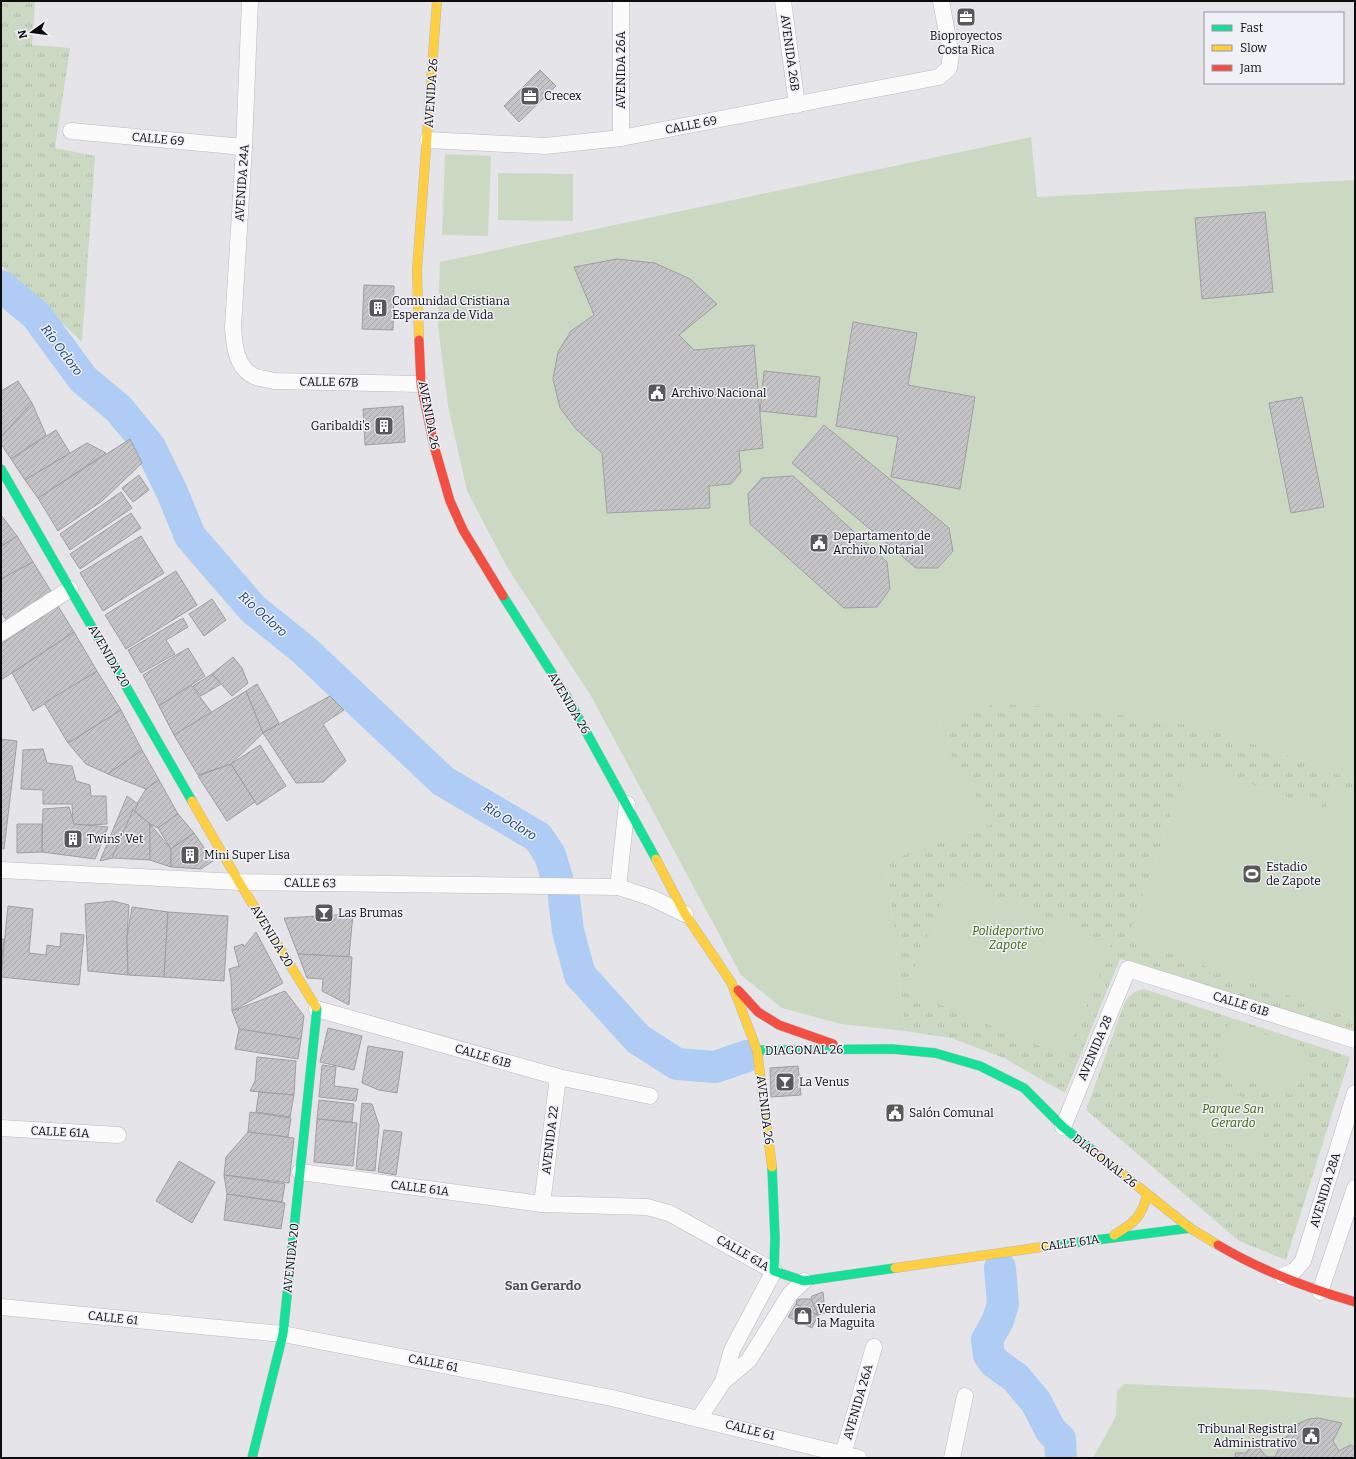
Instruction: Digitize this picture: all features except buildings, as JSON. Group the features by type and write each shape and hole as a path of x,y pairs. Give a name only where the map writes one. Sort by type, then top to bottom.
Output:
{"street":[{"name":"AVENIDA 24A","path":"241,364 234,346 233,327 244,147 250,1"},
{"name":"AVENIDA 26","path":"437,1 428,140 417,270 421,384 434,446 450,501 463,530 520,625 567,697 627,804 685,914 731,982 757,1050 772,1167 775,1238 774,1271 732,1350 724,1382"},
{"name":"AVENIDA 26A","path":"621,1 621,138"},
{"name":"AVENIDA 26B","path":"783,1 797,106"},
{"name":"CALLE 69","path":"428,140 544,146 621,138 797,106 938,77 949,68 951,55 941,1"},
{"name":"CALLE 69","path":"71,131 244,147"},
{"name":"CALLE 67B","path":"241,364 253,376 273,381 421,384"},
{"name":"AVENIDA 20","path":"1,469 239,882 317,1009 283,1334 252,1458"},
{"path":"1,633 70,589"},
{"path":"618,888 627,804"},
{"name":"CALLE 63","path":"1,870 239,882 618,888 652,898 685,914"},
{"name":"CALLE 61B","path":"1128,969 1355,1040"},
{"name":"AVENIDA 28","path":"1063,1127 1128,969"},
{"name":"DIAGONAL 26","path":"731,982 758,1012 779,1024 850,1049"},
{"name":"CALLE 61B","path":"317,1009 558,1077 650,1096"},
{"name":"DIAGONAL 26","path":"757,1050 892,1049 935,1053 980,1066 1024,1088 1063,1127 1190,1228 1242,1259 1320,1292 1355,1302"},
{"name":"AVENIDA 22","path":"542,1204 558,1077"},
{"name":"AVENIDA 28A","path":"1282,1276 1294,1271 1303,1261 1355,1093"},
{"name":"CALLE 61A","path":"1,1128 118,1135"},
{"name":"CALLE 61A","path":"300,1172 542,1204 647,1207 669,1213 774,1271 804,1281 1112,1237 1190,1228"},
{"path":"1320,1292 1355,1188"},
{"path":"1112,1237 1134,1224 1142,1215 1145,1208 1147,1194"},
{"name":"AVENIDA 26","path":"699,1418 724,1382 749,1360 790,1294 804,1281"},
{"name":"CALLE 61","path":"1,1307 283,1334 605,1396 699,1418 842,1456 859,1458"},
{"name":"AVENIDA 26A","path":"842,1456 874,1347"},
{"path":"952,1458 965,1396"}],"green space":[{"path":"1,1 35,1 32,45 70,48 55,148 95,156 82,342 1,265"},
{"path":"1031,137 1037,197 1355,180 1355,780 1210,728 1076,708 994,704 935,730 993,824 886,861 905,1031 841,1024 782,1008 741,975 591,696 507,567 467,491 448,406 438,326 440,262"},
{"path":"445,154 491,156 488,236 442,235"},
{"path":"498,173 573,174 573,221 498,220"},
{"name":"Polideportivo Zapote","path":"994,703 1076,708 1210,728 1355,780 1355,793 1334,786 1325,811 1189,763 1128,938 1355,1019 1355,1034 1120,959 1065,1093 1004,1058 951,1038 905,1031 886,861 992,824 935,730"},
{"name":"Estadio de Zapote","path":"1189,763 1325,811 1334,786 1355,793 1355,1019 1128,938"},
{"path":"952,878 1112,944 1065,1057 905,990"},
{"name":"Parque San Gerardo","path":"1144,989 1350,1057 1286,1260 1239,1241 1086,1110 1124,1004 1132,994"},
{"path":"1229,1023 1310,1049 1295,1096 1214,1069"},
{"path":"1211,1086 1273,1107 1258,1153 1196,1133"},
{"path":"1124,1384 1267,1390 1355,1398 1355,1447 1350,1445 1339,1451 1333,1441 1342,1423 1329,1420 1313,1420 1295,1425 1297,1430 1283,1439 1275,1457 1267,1457 1260,1450 1251,1448 1246,1453 1236,1453 1236,1458 1093,1458 1116,1416 1117,1391"}],"waterway":[{"name":"Río Ocloro","path":"1,286 36,315 83,379 119,409 150,447 172,492 190,536 253,609 304,650 443,781 538,837 550,855 557,878"},
{"name":"Río Ocloro","path":"564,898 568,931 580,975 638,1039 677,1064 715,1067 747,1056"},
{"name":"Río Ocloro","path":"1000,1268 1003,1304 998,1320 987,1340 989,1355 994,1362 1016,1378 1036,1402 1051,1431 1060,1439 1061,1458"}],"traffic: fast":[{"path":"1,469 192,801"},
{"path":"503,596 567,697 656,859"},
{"path":"252,1458 283,1334 316,1007"},
{"path":"757,1050 892,1049 935,1053 980,1066 1024,1088 1063,1127 1096,1153"},
{"path":"772,1167 775,1238 774,1271 804,1281 895,1268"},
{"path":"1049,1246 1190,1228"}],"traffic: slow":[{"path":"419,340 417,270 437,1"},
{"path":"192,801 239,882 316,1007"},
{"path":"656,859 685,914 731,982 757,1050 772,1167"},
{"path":"1096,1153 1190,1228 1218,1245"},
{"path":"1114,1235 1136,1219 1143,1208 1147,1194"},
{"path":"895,1268 1049,1246"}],"traffic: jam":[{"path":"419,340 421,384 434,446 450,501 463,530 503,596"},
{"path":"738,990 758,1012 779,1025 833,1044"},
{"path":"1218,1245 1284,1278 1355,1302"}],"place":[{"name":"Bioproyectos Costa Rica","path":"966,17"},
{"name":"Crecex","path":"530,96"},
{"name":"Comunidad Cristiana Esperanza de Vida","path":"378,308"},
{"name":"Archivo Nacional","path":"657,393"},
{"name":"Garibaldi's","path":"384,426"},
{"name":"Departamento de Archivo Notarial","path":"819,543"},
{"name":"Twins' Vet","path":"73,839"},
{"name":"Mini Super Lisa","path":"190,855"},
{"name":"Estadio de Zapote","path":"1252,874"},
{"name":"Las Brumas","path":"324,913"},
{"name":"La Venus","path":"785,1082"},
{"name":"Salón Comunal","path":"895,1113"},
{"name":"Verduleria la Maguita","path":"803,1316"},
{"name":"Tribunal Registral Administrativo","path":"1311,1436"}],"district":[{"name":"San Gerardo","path":"543,1285"}]}
